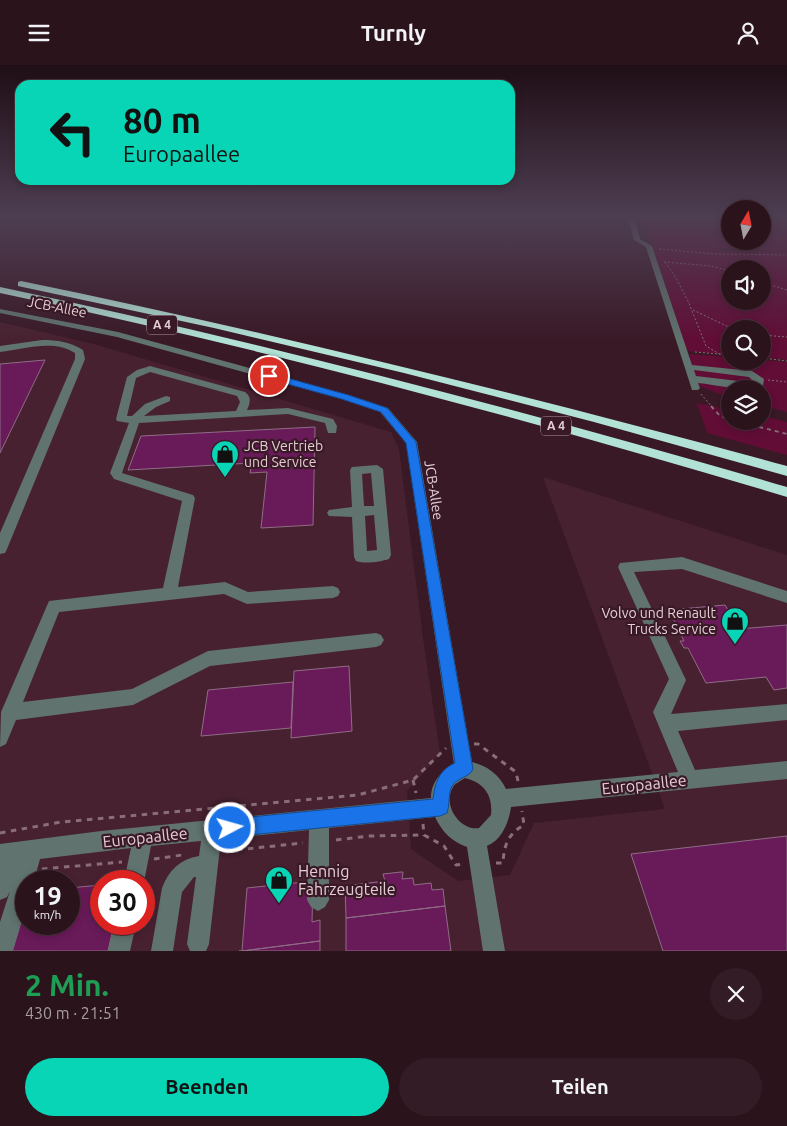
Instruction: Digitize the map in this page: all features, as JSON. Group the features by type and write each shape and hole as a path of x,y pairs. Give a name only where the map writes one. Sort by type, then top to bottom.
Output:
{"highway":[{"name":"A 4","path":"0,279 173,315 384,365 787,471"},
{"name":"A 4","path":"0,290 205,335 324,364 592,436 787,492"}],"street":[{"path":"654,261 685,351 689,367 694,384 756,387 760,384 758,379 752,374 689,367"},
{"name":"JCB-Allee","path":"0,311 118,335 345,397 384,410 411,442 464,769"},
{"path":"0,349 48,343 73,347 80,352 80,359 0,549"},
{"path":"240,414 245,402 244,396 241,394 150,369 132,377 120,419 125,421 297,412 329,421 332,425 332,430"},
{"path":"166,399 151,403 144,408 135,420 116,473 118,476 189,498 169,594"},
{"path":"377,469 380,510 384,555 361,557 356,470 377,469"},
{"path":"333,513 380,510"},
{"path":"690,779 661,712 678,680 625,567 682,563 787,597"},
{"path":"0,738 9,712 54,606 225,588 247,599 333,592"},
{"path":"9,712 133,697 208,659 376,641"},
{"path":"666,723 787,712"},
{"path":"464,769 476,770 487,776 495,786 500,799 501,811 493,830 485,836 476,839 464,837 453,830 445,820 440,807 443,785 448,777 456,771 464,769"},
{"name":"Europaallee","path":"500,799 787,770"},
{"name":"Europaallee","path":"6,853 440,807"},
{"path":"318,900 319,819"},
{"path":"198,944 212,830"},
{"path":"136,870 143,837"},
{"path":"476,839 494,951"},
{"path":"2,951 33,850"},
{"path":"0,890 6,853"},
{"path":"162,951 172,888 188,868 208,865"},
{"path":"119,951 123,935"}],"path":[{"path":"654,261 721,269"},
{"path":"665,262 667,268 674,275 691,309 705,345 721,355"},
{"path":"771,285 787,290"},
{"path":"691,309 721,323"},
{"path":"771,336 787,337"},
{"path":"685,351 721,355"},
{"path":"771,359 787,361"},
{"path":"768,379 787,382"},
{"path":"694,384 721,416"},
{"path":"771,430 787,434"},
{"path":"0,833 60,822 358,795 413,781 450,744 460,742 478,744 516,772 524,825 515,829 508,837 504,845 503,863 456,865 448,849 438,839 424,835 413,781"}],"shaded area":[{"path":"657,258 787,258 787,360 771,358 771,320 721,320 721,354 687,351"},
{"path":"0,322 94,344 391,432 399,449 440,754 407,791 411,849 458,881 510,875 534,823 665,809 543,477 787,555 787,951 0,951"},
{"path":"690,354 721,356 721,370 771,370 771,361 787,362 787,412 771,408 771,380 721,380 721,395 699,386 690,361"},
{"path":"697,403 721,408 721,430 771,430 771,418 787,422 787,455 707,433"}],"building":[{"path":"45,360 0,453 0,364"},
{"path":"315,427 313,525 261,528 267,472 250,473 252,463 128,470 141,436"},
{"name":"Volvo und Renault Trucks Service","path":"725,605 739,629 787,625 787,688 774,690 766,677 706,683 688,648 684,648 680,641 684,641 669,610"},
{"path":"349,666 352,731 291,738 294,671"},
{"path":"293,682 291,728 201,736 208,690"},
{"path":"787,836 787,951 663,951 631,854"},
{"path":"403,872 402,879 413,878 414,885 431,883 432,890 443,889 445,906 346,918 345,886 385,881 383,874"},
{"name":"Hennig Fahrzeugteile","path":"313,881 312,922 320,920 320,941 242,951 247,888"},
{"path":"90,886 90,935 112,935 108,951 12,951 17,935 80,935 80,887"},
{"path":"445,906 451,951 346,951 346,918"},
{"path":"320,941 320,951 242,951"}],"place":[{"name":"JCB Vertrieb und Service","path":"225,478"},
{"name":"Volvo und Renault Trucks Service","path":"735,645"},
{"name":"Hennig Fahrzeugteile","path":"279,904"}],"route":[{"path":"230,828 440,807 440,796 443,785 448,777 456,771 464,769 411,442 384,410 269,376"}]}
